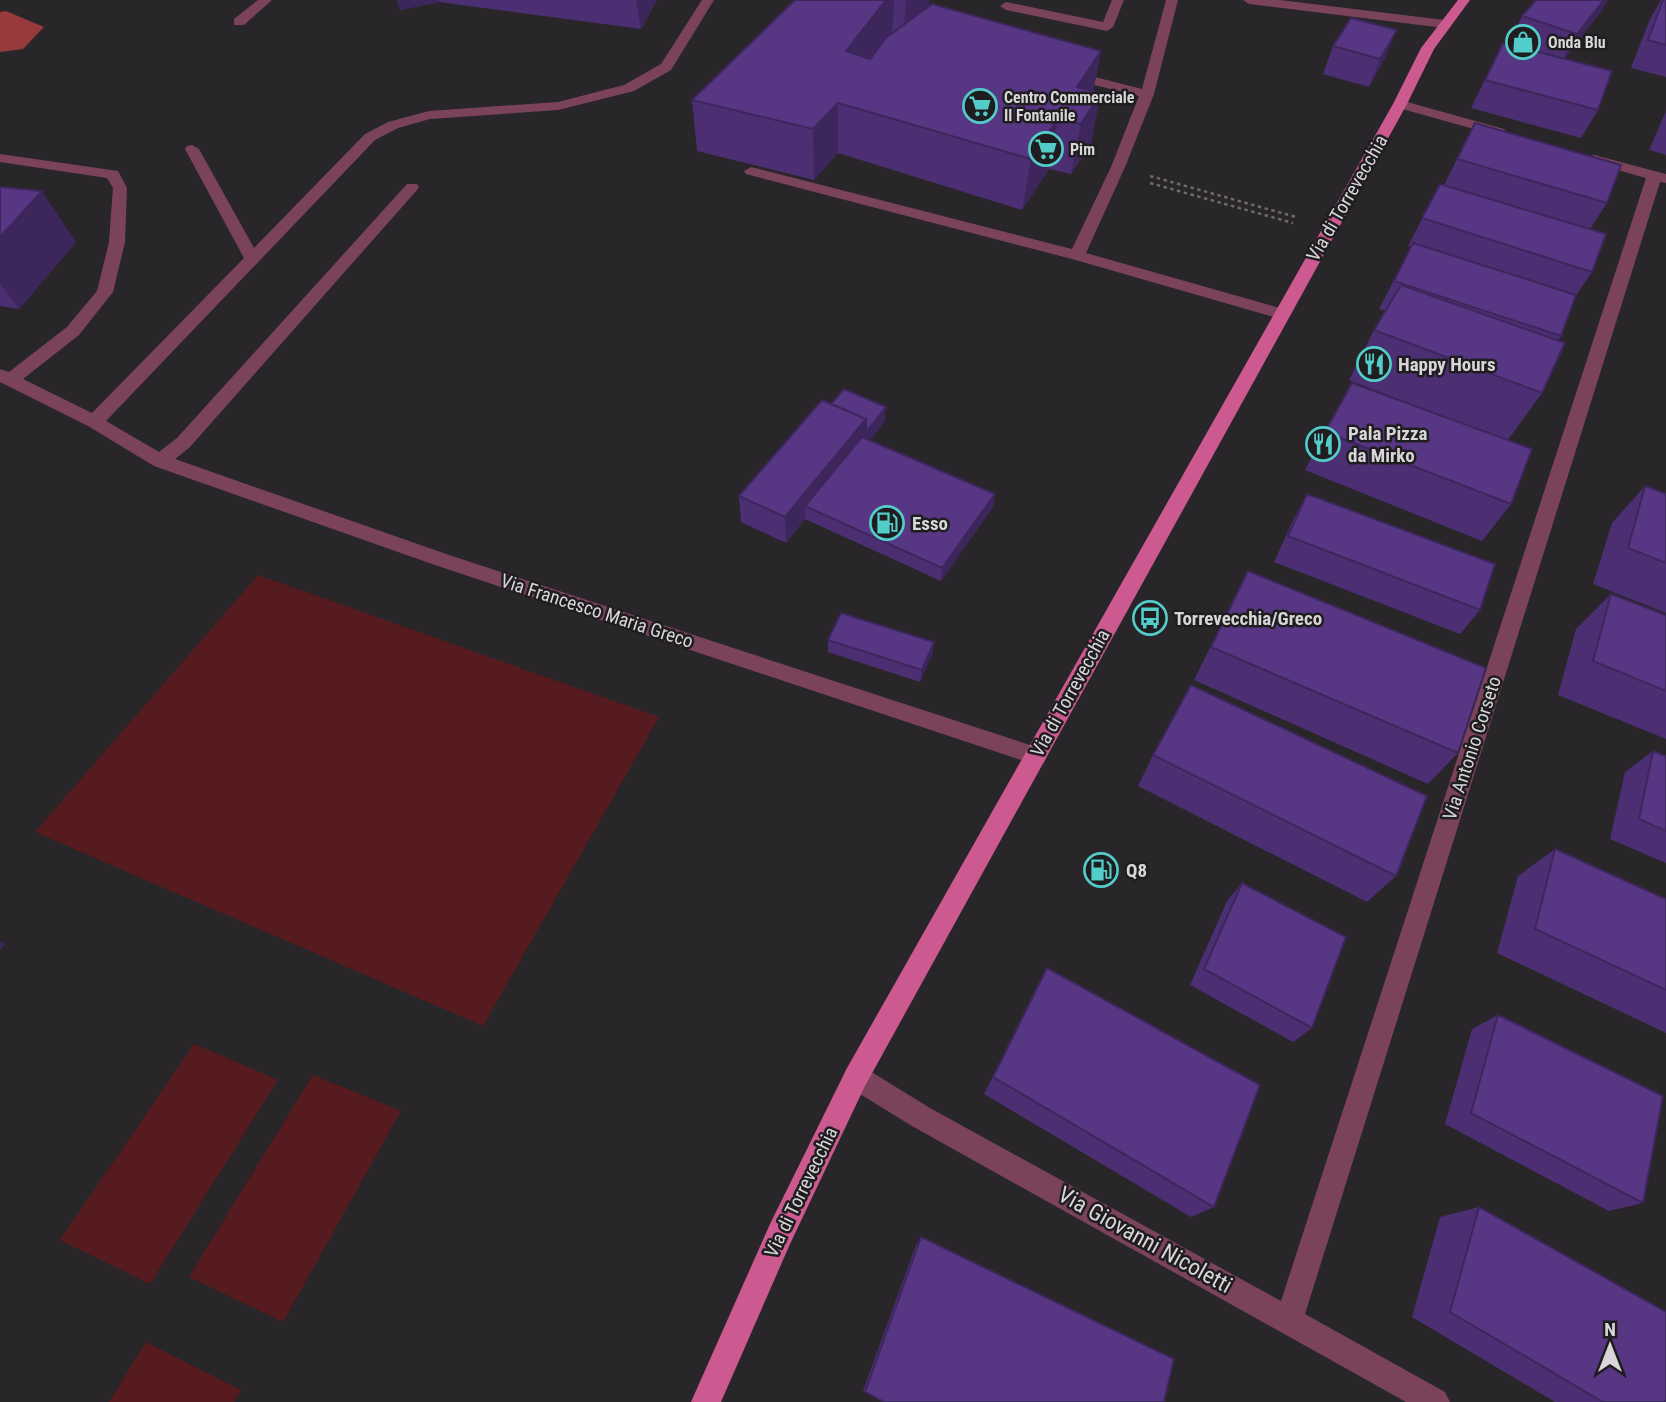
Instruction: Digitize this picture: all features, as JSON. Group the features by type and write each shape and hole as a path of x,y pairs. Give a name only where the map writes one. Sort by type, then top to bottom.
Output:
{"main road":[{"name":"Via di Torrevecchia","path":"706,1402 780,1234 856,1077 1444,23 1464,0"}],"street":[{"path":"239,22 266,0"},
{"path":"94,422 370,137 393,125 429,115 558,106 629,88 666,67 708,0"},
{"path":"1006,6 1107,27 1118,0"},
{"path":"1077,255 1117,170 1147,94 1172,0"},
{"path":"1249,0 1444,23"},
{"path":"1047,69 1147,94"},
{"path":"1400,104 1508,135"},
{"path":"192,149 252,258"},
{"path":"1574,153 1660,178"},
{"path":"0,158 113,174 120,188 117,242 105,292 73,331 6,377"},
{"path":"751,171 1077,255 1281,314"},
{"name":"Via Antonio Corseto","path":"1289,1319 1660,178"},
{"path":"160,461 183,443 412,187"},
{"name":"Via Francesco Maria Greco","path":"6,377 94,422 160,461 442,560 1036,756"},
{"name":"Via Giovanni Nicoletti","path":"856,1077 921,1117 1435,1402"}],"path":[{"path":"1117,170 1329,230"},
{"path":"1117,170 1329,230"}],"shaded area":[{"path":"6,11 44,27 23,49 0,52 0,12"},
{"path":"258,575 659,717 483,1026 35,832"},
{"path":"194,1044 278,1080 150,1284 60,1240"},
{"path":"313,1075 401,1111 283,1322 189,1277"},
{"path":"146,1342 241,1390 234,1402 109,1402"}],"building":[{"path":"795,0 886,0 846,51 870,59 886,38 932,4 1101,51 1077,87 1101,93 1081,124 1058,118 1031,159 838,103 813,129 692,100"},
{"path":"1536,0 1604,0 1577,34 1522,16"},
{"path":"1663,0 1666,0 1666,45 1648,40"},
{"path":"1351,18 1397,30 1380,59 1333,46"},
{"path":"1503,43 1612,71 1598,110 1485,80"},
{"path":"1475,123 1621,165 1607,203 1457,159"},
{"path":"1440,184 1606,234 1592,272 1422,218"},
{"path":"0,187 42,191 0,237"},
{"path":"1413,243 1576,295 1561,336 1394,281"},
{"path":"1401,285 1565,343 1542,393 1374,330"},
{"path":"1352,383 1532,449 1511,504 1325,432"},
{"path":"844,389 886,407 866,432 866,419 831,404"},
{"path":"822,400 866,419 785,517 739,496"},
{"path":"862,437 995,494 942,568 805,506"},
{"path":"1645,486 1666,494 1666,563 1628,548"},
{"path":"1307,494 1495,564 1480,610 1288,536"},
{"path":"1248,571 1486,668 1458,753 1211,647"},
{"path":"1611,594 1666,615 1666,691 1593,661"},
{"path":"841,613 934,642 922,670 828,640"},
{"path":"1191,685 1427,796 1396,876 1153,755"},
{"path":"1653,751 1666,756 1666,831 1639,819"},
{"path":"1555,849 1666,899 1666,990 1535,929"},
{"path":"1242,883 1346,937 1312,1028 1204,969"},
{"path":"1047,968 1260,1085 1214,1207 993,1077"},
{"path":"1498,1015 1663,1096 1643,1203 1471,1113"},
{"path":"1479,1207 1666,1312 1666,1402 1603,1402 1450,1312"},
{"path":"921,1237 1174,1359 1164,1402 884,1402 865,1392"}],"place":[{"name":"Onda Blu","path":"1523,42"},
{"name":"Centro Commerciale Il Fontanile","path":"980,106"},
{"name":"Pim","path":"1046,149"},
{"name":"Happy Hours","path":"1374,364"},
{"name":"Pala Pizza da Mirko","path":"1323,444"},
{"name":"Esso","path":"887,523"},
{"name":"Torrevecchia/Greco","path":"1150,618"},
{"name":"Q8","path":"1101,870"}]}
